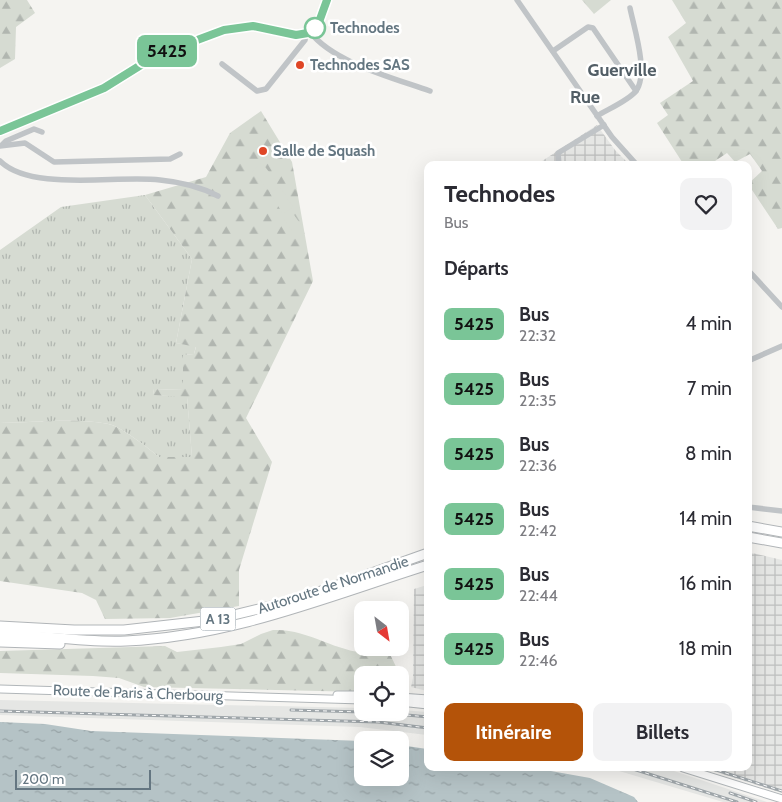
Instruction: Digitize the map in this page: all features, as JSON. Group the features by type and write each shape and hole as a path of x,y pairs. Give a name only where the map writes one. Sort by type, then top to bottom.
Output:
{"highway":[{"path":"752,527 782,532"},
{"path":"752,538 782,543"},
{"name":"Autoroute de Normandie","path":"0,626 74,630 124,630 212,620 296,600 424,555"},
{"name":"Autoroute de Normandie","path":"0,634 86,641 127,641 181,635 257,621 302,608 424,566"},
{"path":"0,642 65,644 86,641"}],"main road":[{"name":"Route de Paris à Cherbourg","path":"0,689 354,700"},
{"name":"Route de Paris à Cherbourg","path":"277,697 354,694"},
{"path":"409,697 424,699"},
{"path":"409,703 424,705"},
{"path":"693,771 782,799"}],"street":[{"path":"222,64 257,91 266,90 305,40 308,33 319,22 327,0"},
{"path":"518,0 597,116 622,150 633,161"},
{"path":"597,116 636,91 640,81 640,63 630,8"},
{"path":"0,131 104,88 157,55 210,35 246,26 289,33 308,33 318,42 359,65 430,91"},
{"path":"553,51 588,27 593,28 636,91"},
{"path":"559,161 558,154 604,125"},
{"path":"1,146 6,140 34,129 42,132"},
{"path":"1,146 25,143 54,162 170,159 180,154"},
{"path":"0,161 7,168 28,176 67,179 159,180 200,186 218,196"},
{"path":"752,274 782,307"},
{"path":"752,359 782,346"},
{"path":"752,507 782,511"}],"shaded area":[{"path":"597,125 615,150 626,161 542,161"},
{"path":"752,553 782,560 782,793 712,771 752,771"},
{"path":"424,586 424,690 411,687 413,678 414,589"},
{"path":"0,700 354,708 354,721 409,721 409,711 424,712 424,735 409,733 409,731 360,727 0,715"},
{"path":"619,771 674,771 767,802 723,802"}],"green space":[{"path":"0,0 27,0 35,13 16,27 15,59 0,68"},
{"path":"582,0 611,0 594,14"},
{"path":"672,0 782,0 782,228 778,229 752,190 752,180 762,171 750,154 737,161 734,161 727,153 715,161 681,161 657,123 668,115 660,103 693,81 668,37 686,23"},
{"path":"261,111 292,162 313,281 246,418 272,462 239,570 239,606 170,618 105,619 96,600 82,593 0,581 0,423 86,421 112,425 159,457 192,457 187,397 153,395 154,389 183,390 183,355 194,354 196,347 176,343 192,259 145,195 206,177 230,133"},
{"path":"262,163 277,182 268,190 252,171"},
{"path":"280,187 293,207 283,214 270,193"},
{"path":"145,195 192,259 176,343 196,346 194,354 184,355 183,390 154,389 153,395 187,396 192,457 159,457 112,425 86,421 0,423 0,250 61,207"},
{"path":"292,212 302,226 293,232 283,218"},
{"path":"273,630 298,633 354,651 354,656 391,656 396,666 354,666 354,692 144,687 119,678 0,673 0,651 165,646 177,652 241,644"}],"water":[{"path":"0,722 45,724 91,731 354,741 354,786 409,786 409,746 424,749 424,771 551,771 590,778 634,797 638,802 0,802"}],"railway":[{"path":"291,710 354,712"},
{"path":"0,711 378,722 424,728"},
{"path":"409,715 424,717"},
{"path":"639,771 737,802"},
{"path":"719,771 782,791"},
{"path":"730,793 756,802"}],"bus line":[{"name":"5425","path":"0,131 104,88 140,64 165,51 224,30 253,26 304,35 314,29 319,22 327,0"}],"place":[{"name":"Technodes","path":"315,28"},
{"name":"Technodes SAS","path":"300,65"},
{"name":"Salle de Squash","path":"263,151"}],"district":[{"name":"Guerville","path":"622,70"},
{"name":"Rue","path":"585,97"}]}
